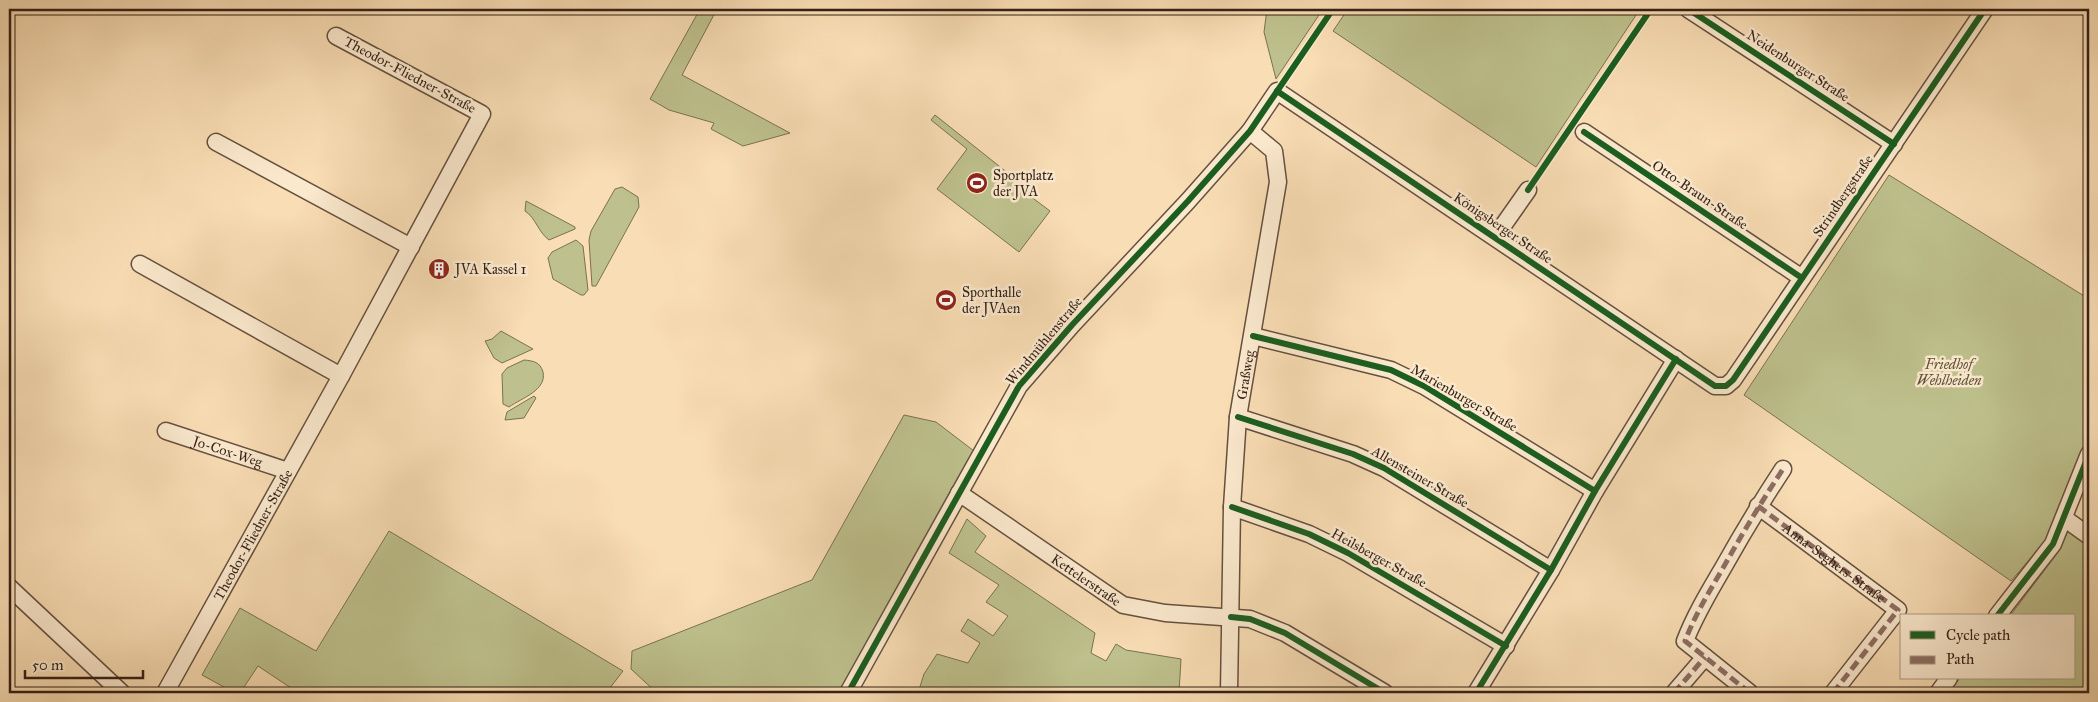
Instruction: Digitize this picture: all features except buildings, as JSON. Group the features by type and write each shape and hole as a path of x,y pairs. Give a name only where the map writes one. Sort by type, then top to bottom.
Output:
{"street":[{"name":"Neidenburger Straße","path":"1688,9 1894,144"},
{"name":"Strindbergstraße","path":"1716,386 1726,386 1733,380 1984,9"},
{"name":"Theodor-Fliedner-Straße","path":"165,693 342,376 482,114 336,36"},
{"name":"Windmühlenstraße","path":"848,693 1019,386 1072,325 1188,201 1250,131 1277,91"},
{"name":"Königsberger Straße","path":"1277,91 1716,386"},
{"name":"Graßweg","path":"1229,693 1232,507 1238,417 1278,182 1274,151 1250,131"},
{"name":"Otto-Braun-Straße","path":"1584,132 1802,278"},
{"path":"216,142 411,247"},
{"path":"1495,237 1528,190"},
{"path":"140,264 342,376"},
{"name":"Marienburger Straße","path":"1253,336 1391,370 1424,386 1595,491"},
{"path":"1476,693 1551,570 1595,491 1676,360"},
{"name":"Allensteiner Straße","path":"1238,417 1353,454 1384,468 1551,570"},
{"name":"Jo-Cox-Weg","path":"166,431 288,471"},
{"path":"1999,614 2053,544 2089,454"},
{"path":"1750,693 1685,641 1693,620 1758,506 1783,469"},
{"name":"Kettelerstraße","path":"959,492 1123,605 1165,613 1250,618 1285,633 1385,693"},
{"name":"Anna-Seghers-Straße","path":"1758,506 1898,610 1833,693"},
{"name":"Heilsberger Straße","path":"1232,507 1309,534 1348,553 1506,646"},
{"path":"2064,518 2089,536"},
{"path":"9,587 122,693"},
{"path":"1674,693 1705,657"},
{"path":"1938,693 1948,680"}],"green space":[{"path":"700,9 717,9 682,75 790,133 743,146 711,129 714,123 669,110 650,99"},
{"path":"1267,9 1323,9 1276,79 1264,32"},
{"path":"1348,9 1640,9 1536,167 1333,31"},
{"name":"Sportplatz der JVA","path":"935,115 1009,174 1006,178 1050,211 1019,252 937,189 967,149 931,120"},
{"name":"Friedhof Wehlheiden","path":"1889,175 2089,299 2089,438 2047,539 2011,581 1744,395"},
{"path":"622,187 638,197 639,207 596,286 592,286 589,240 591,231 615,189"},
{"path":"526,201 575,227 575,229 549,240 532,217 525,211"},
{"path":"576,240 583,246 588,290 584,295 553,279 548,258 552,252"},
{"path":"501,331 533,349 502,363 494,358 485,341 492,339"},
{"path":"524,360 538,364 542,369 543,378 537,389 509,407 503,404 502,374 507,368"},
{"path":"534,396 536,398 524,418 505,420 507,412"},
{"path":"904,415 936,422 974,451 841,693 657,693 631,669 632,651 812,580"},
{"path":"967,519 986,536 975,552 1095,633 1091,653 1106,661 1116,644 1126,650 1181,659 1179,693 918,693 924,674 937,654 968,663 980,643 961,631 968,619 993,636 1008,616 986,602 999,585 949,553"},
{"path":"389,531 623,671 606,693 293,693 294,690 258,666 240,693 235,693 202,675 240,608 316,651"},
{"path":"2068,531 2089,545 2089,693 1948,693 1958,680 2076,680 2076,614 2012,614 2059,551"}],"marked path":[{"path":"1750,693 1685,641 1707,595 1783,469"},
{"path":"1758,506 1898,610 1833,693"},
{"path":"1674,693 1705,657"}],"cycle path":[{"path":"848,693 1019,386 1072,325 1188,201 1250,131 1333,9"},
{"path":"1528,190 1651,9"},
{"path":"1688,9 1894,144"},
{"path":"1277,91 1715,386 1726,386 1733,380 1985,9"},
{"path":"1584,132 1802,278"},
{"path":"1253,336 1391,370 1424,386 1595,491"},
{"path":"1476,693 1551,570 1595,491 1676,359"},
{"path":"1238,417 1353,454 1384,468 1551,570"},
{"path":"1999,614 2053,544 2089,454"},
{"path":"1232,507 1309,534 1348,553 1506,646"},
{"path":"1231,617 1250,619 1285,633 1385,693"}],"place":[{"name":"Sportplatz der JVA","path":"977,183"},
{"name":"JVA Kassel 1","path":"439,269"},
{"name":"Sporthalle der JVAen","path":"946,300"}]}
